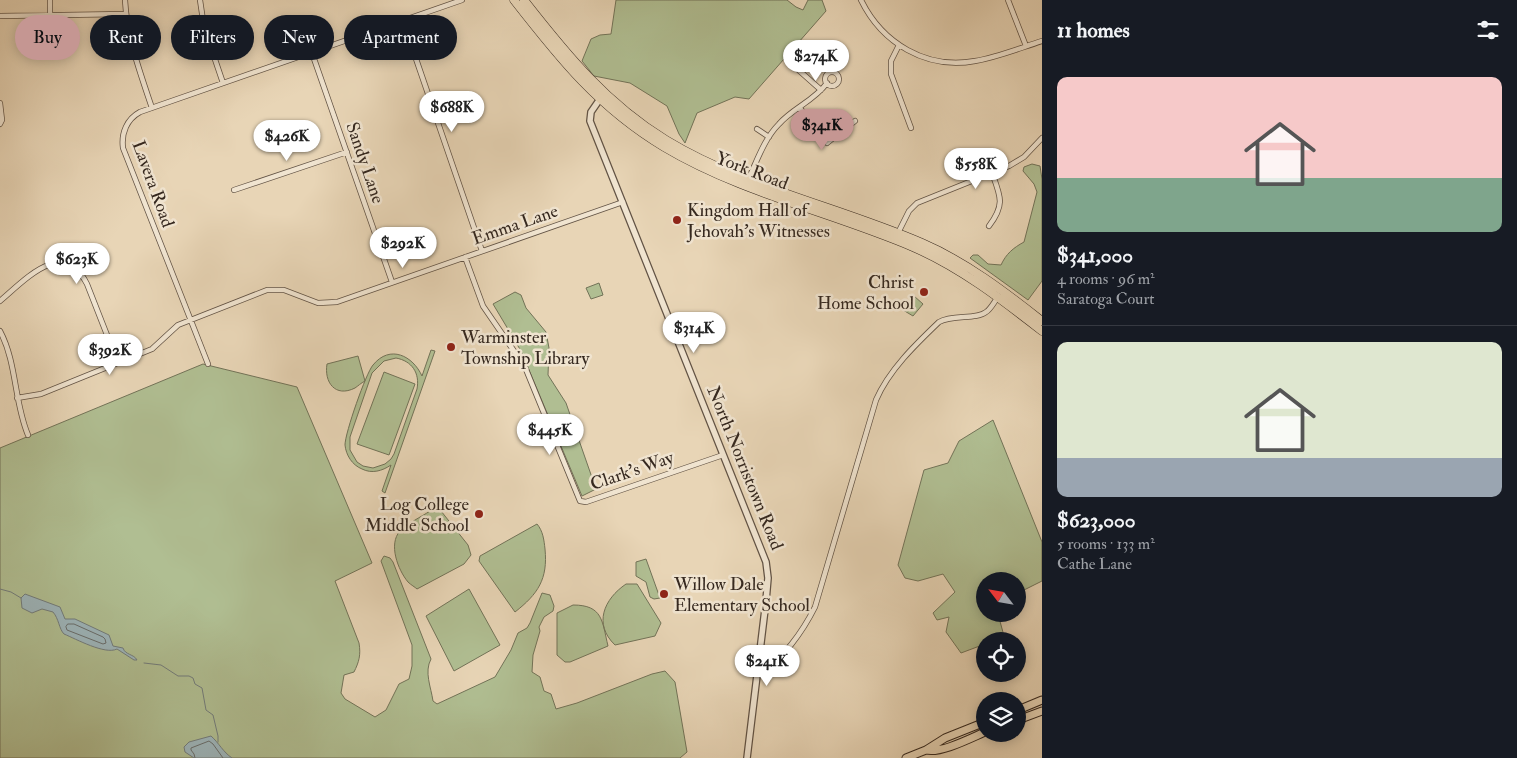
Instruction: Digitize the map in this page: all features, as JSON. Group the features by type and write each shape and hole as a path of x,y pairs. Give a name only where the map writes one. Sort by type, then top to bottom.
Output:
{"highway":[{"name":"York Road","path":"514,0 561,59 632,125 663,147 707,170 898,233 942,252 1004,291 1042,321"},
{"name":"York Road","path":"524,0 602,96"},
{"name":"York Road","path":"747,182 912,247 955,269 998,297 1042,331"}],"main road":[{"path":"1026,707 1042,700"},
{"path":"1026,717 1042,711"},
{"path":"906,758 926,750 944,738 976,726"},
{"path":"926,750 943,749 976,736"}],"street":[{"path":"50,0 50,15"},
{"path":"125,0 133,50 152,108"},
{"path":"200,0 204,27 223,83"},
{"name":"Lavera Road","path":"422,15 462,0"},
{"path":"861,0 879,28 898,45 917,55 941,61 954,63 978,61 1042,41"},
{"path":"1008,0 1026,46"},
{"path":"80,15 126,14"},
{"path":"0,16 15,16"},
{"path":"898,45 891,61 891,74 912,128"},
{"name":"Lavera Road","path":"208,364 122,144 124,132 129,121 136,114 291,60"},
{"name":"Sandy Lane","path":"314,60 392,282"},
{"path":"416,60 482,251"},
{"path":"794,66 822,90"},
{"path":"747,182 769,137 778,125 822,90 826,83"},
{"name":"North Norristown Road","path":"602,96 591,112 590,121 764,558 767,570 759,670 747,758"},
{"path":"0,103 2,120 0,124"},
{"path":"800,108 827,143 855,121"},
{"path":"757,129 769,137"},
{"path":"898,233 909,211 918,203 1019,161 1042,138"},
{"path":"234,190 347,152"},
{"path":"989,226 998,212 1001,202 992,173"},
{"name":"Emma Lane","path":"17,398 41,394 152,349 178,325 267,290 284,290 310,301 326,304 337,302 623,202"},
{"name":"Clark's Way","path":"465,257 483,306 525,366 580,501 586,502 723,454"},
{"path":"0,300 45,265 62,263 72,267 81,274 87,284 118,363"},
{"path":"759,670 775,660 799,634 815,607 876,400 882,388 896,367 939,322 948,318 981,315 988,310 998,297"},
{"path":"0,331 9,354 17,398 28,435"}],"green space":[{"path":"616,0 787,0 803,10 808,0 822,0 826,11 749,99 735,97 697,113 685,143 667,106 630,83 594,76 582,61 591,39 600,35 611,34"},
{"path":"1032,164 1040,166 1042,179 1042,281 1028,300 970,258 973,255 978,255 988,264 1001,265 1010,252 1024,242 1037,192 1034,184 1023,171 1024,167"},
{"path":"599,283 603,295 591,299 586,288"},
{"path":"515,292 521,295 526,308 546,332 549,348 548,375 566,403 596,489 582,496 521,351 493,304"},
{"path":"914,296 923,304 913,316 903,310"},
{"path":"431,350 435,351 385,493 382,491 391,465 373,472 355,465 348,456 345,445 352,417 370,370 380,359 387,355 400,355 413,363 422,376","holes":["396,358 414,369 418,383 394,454 385,464 373,468 363,466 357,462 350,450 350,437 372,373 384,361"]},
{"path":"358,356 365,381 348,391 337,390 332,386 327,377 327,364"},
{"path":"203,364 297,387 372,563 335,581 360,647 359,658 354,672 344,675 341,693 345,699 375,717 386,710 399,684 409,679 412,666 412,645 381,561 384,556 390,558 393,562 431,659 428,669 429,680 433,701 437,704 495,677 511,650 518,633 527,628 530,623 542,593 550,595 554,606 553,611 544,617 539,627 540,631 533,655 532,672 540,677 544,691 551,694 556,709 665,671 675,682 687,752 680,758 0,758 0,448"},
{"path":"384,372 415,384 389,455 357,444"},
{"path":"993,420 1042,542 1042,581 1026,589 1026,572 976,572 976,622 1000,622 1003,632 976,632 976,647 961,653 946,632 949,617 937,620 933,613 955,592 943,574 918,581 905,578 898,565 924,470 948,463 959,441"},
{"path":"430,511 441,511 468,545 471,555 464,564 417,589 404,577 398,564 395,550 396,536 403,528"},
{"path":"537,524 544,539 546,560 543,577 530,599 515,612 479,561 480,556"},
{"path":"646,559 660,598 654,599 650,597 646,582 636,576 636,562"},
{"path":"626,584 637,584 661,623 655,636 615,645 604,629 604,612 612,597"},
{"path":"469,589 500,645 454,671 426,616"},
{"path":"573,605 583,606 596,611 600,616 608,646 570,662 565,662 557,655 557,613"}],"water":[{"path":"25,594 60,607 65,619 75,619 109,635 113,646 123,648 137,660 117,649 105,650 64,634 53,612 42,609 32,613 22,608 21,598"},
{"path":"211,736 232,758 194,758 185,752 184,747 189,742"}],"waterway":[{"path":"0,589 11,592 21,598"},
{"path":"144,663 161,665 178,676 193,678 195,684 202,688 206,710 213,715 218,742"}],"place":[{"name":"Kingdom Hall of Jehovah's Witnesses","path":"677,220"},
{"name":"Christ Home School","path":"924,292"},
{"name":"Warminster Township Library","path":"451,347"},
{"name":"Log College Middle School","path":"479,514"},
{"name":"Willow Dale Elementary School","path":"664,594"}]}
